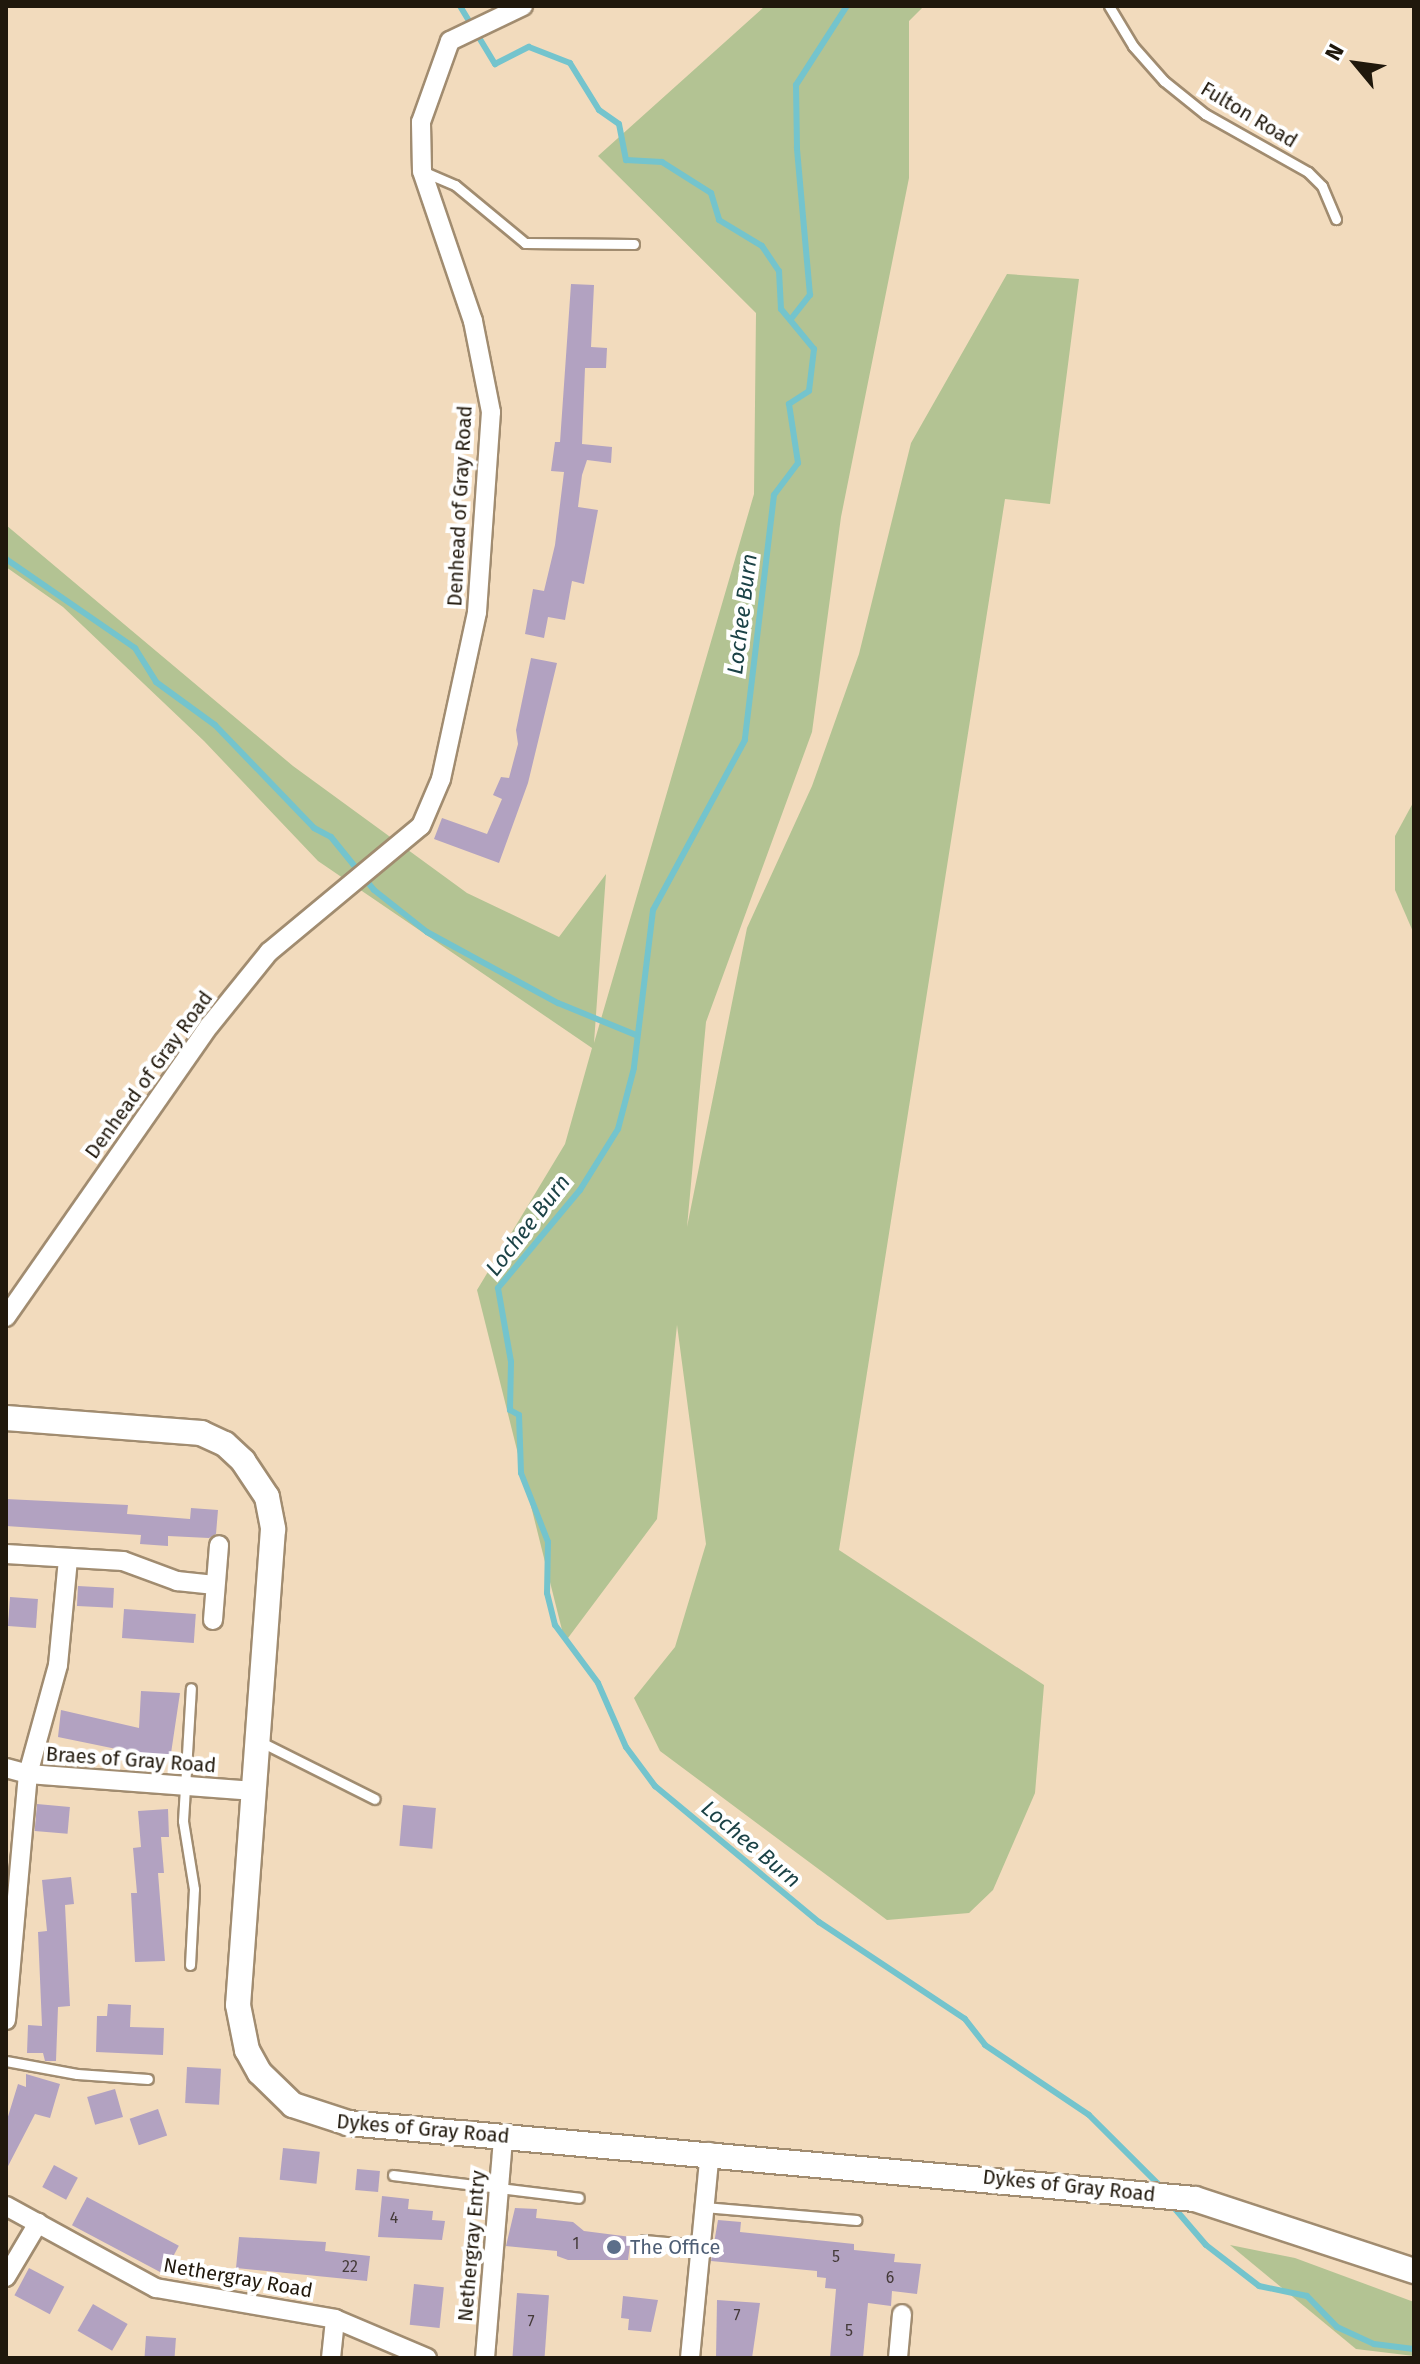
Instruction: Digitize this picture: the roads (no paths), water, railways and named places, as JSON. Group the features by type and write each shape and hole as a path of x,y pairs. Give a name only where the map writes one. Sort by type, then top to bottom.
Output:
{"street":[{"name":"Denhead of Gray Road","path":"6,1317 210,1025 269,952 421,826 441,779 477,612 491,412 473,321 422,171 421,122 450,41 523,6"},
{"name":"Dykes of Gray Road","path":"6,1418 201,1433 225,1444 259,1478 273,1529 238,2005 247,2050 260,2073 293,2105 326,2120 710,2152 1195,2199 1414,2271"},
{"path":"213,1620 219,1545"},
{"path":"6,1554 123,1561 177,1581 215,1585"},
{"path":"6,2020 28,1774 58,1665 68,1559"},
{"name":"Braes of Gray Road","path":"6,1768 28,1774 254,1791"},
{"name":"Nethergray Entry","path":"485,2358 503,2137"},
{"path":"690,2358 710,2152"},
{"name":"Nethergray Road","path":"6,2206 156,2288 335,2319 427,2358"},
{"path":"6,2277 38,2223"},
{"path":"901,2358 902,2314"},
{"path":"331,2358 335,2319"}],"lane":[{"name":"Fulton Road","path":"1109,6 1133,46 1164,81 1205,114 1308,172 1322,186 1336,219"},
{"path":"422,171 455,185 525,243 634,244"},
{"path":"190,1965 194,1889 184,1831 191,1688"},
{"path":"258,1740 375,1799"},
{"path":"6,2061 77,2074 148,2079"},
{"path":"393,2175 579,2198"},
{"path":"704,2207 856,2220"},
{"path":"644,2240 700,2245"}],"waterway":[{"name":"Lochee Burn","path":"460,6 495,64 529,47 570,63 599,110 619,124 626,160 662,162 711,193 719,220 762,246 779,271 781,309 814,349 809,391 789,404 798,463 774,495 745,740 653,910 634,1068 618,1129 580,1190 498,1288 511,1362 510,1410 519,1415 521,1473 548,1542 547,1593 555,1625 598,1683 626,1747 655,1786 819,1922 965,2019 985,2045 1089,2115 1163,2189"},
{"name":"Lochee Burn","path":"791,319 810,295 797,148 796,85 847,6"},
{"path":"6,559 135,648 156,682 215,725 314,828 331,837 374,890 427,932 558,1003 636,1035"},
{"name":"Lochee Burn","path":"1170,2203 1206,2245 1259,2286 1307,2296 1337,2327 1374,2344 1414,2349"}],"place":[{"name":"The Office","path":"614,2247"}]}
